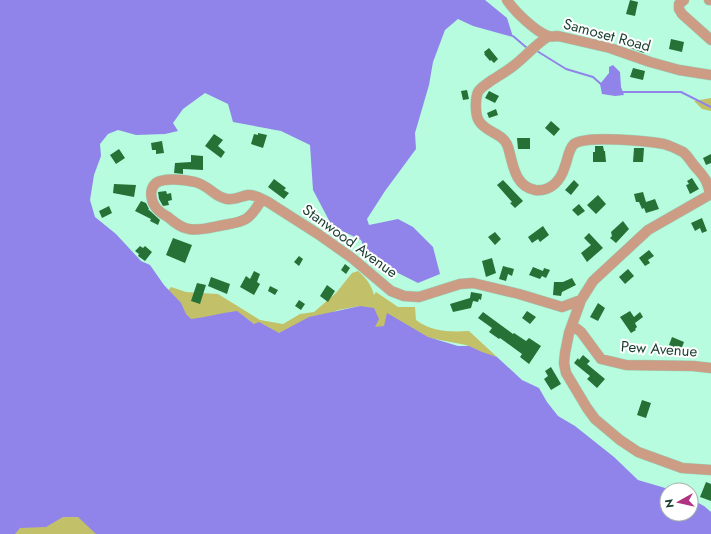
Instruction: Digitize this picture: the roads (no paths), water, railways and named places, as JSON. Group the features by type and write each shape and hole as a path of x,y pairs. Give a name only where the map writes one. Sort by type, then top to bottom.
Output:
{"street":[{"name":"Samoset Road","path":"507,0 529,23 549,36 558,36 610,48 642,60 680,70 711,74"},
{"path":"684,0 679,4 679,9 682,14 711,40"},
{"path":"549,36 542,40 517,63 483,86 478,92 476,99 477,116 479,121 483,126 503,138 507,143 514,170 519,180 534,190 551,188 561,176 570,149 579,141 590,139 618,140 663,144 674,147 685,154 699,170 706,181 710,194 648,230 593,281 580,300 572,325 565,353 564,363 566,373 595,419 620,440 638,452 682,468 711,470"},
{"path":"164,180 180,180 196,182 209,188 220,197 229,200 248,195 256,196 262,199 254,214 242,222 203,230 189,229 176,224 157,209 151,197 151,189 156,183 164,180"},
{"name":"Stanwood Avenue","path":"262,199 318,234 352,258 391,291 404,296 419,297 460,284 473,283 513,292 562,307"},
{"path":"572,325 562,307 580,300"},
{"name":"Pew Avenue","path":"572,325 581,332 601,358 626,365 693,366 711,368"}],"waterway":[{"path":"513,36 527,48"},
{"path":"537,51 566,69 593,77 602,85"},
{"path":"622,92 681,92 711,107"}]}
